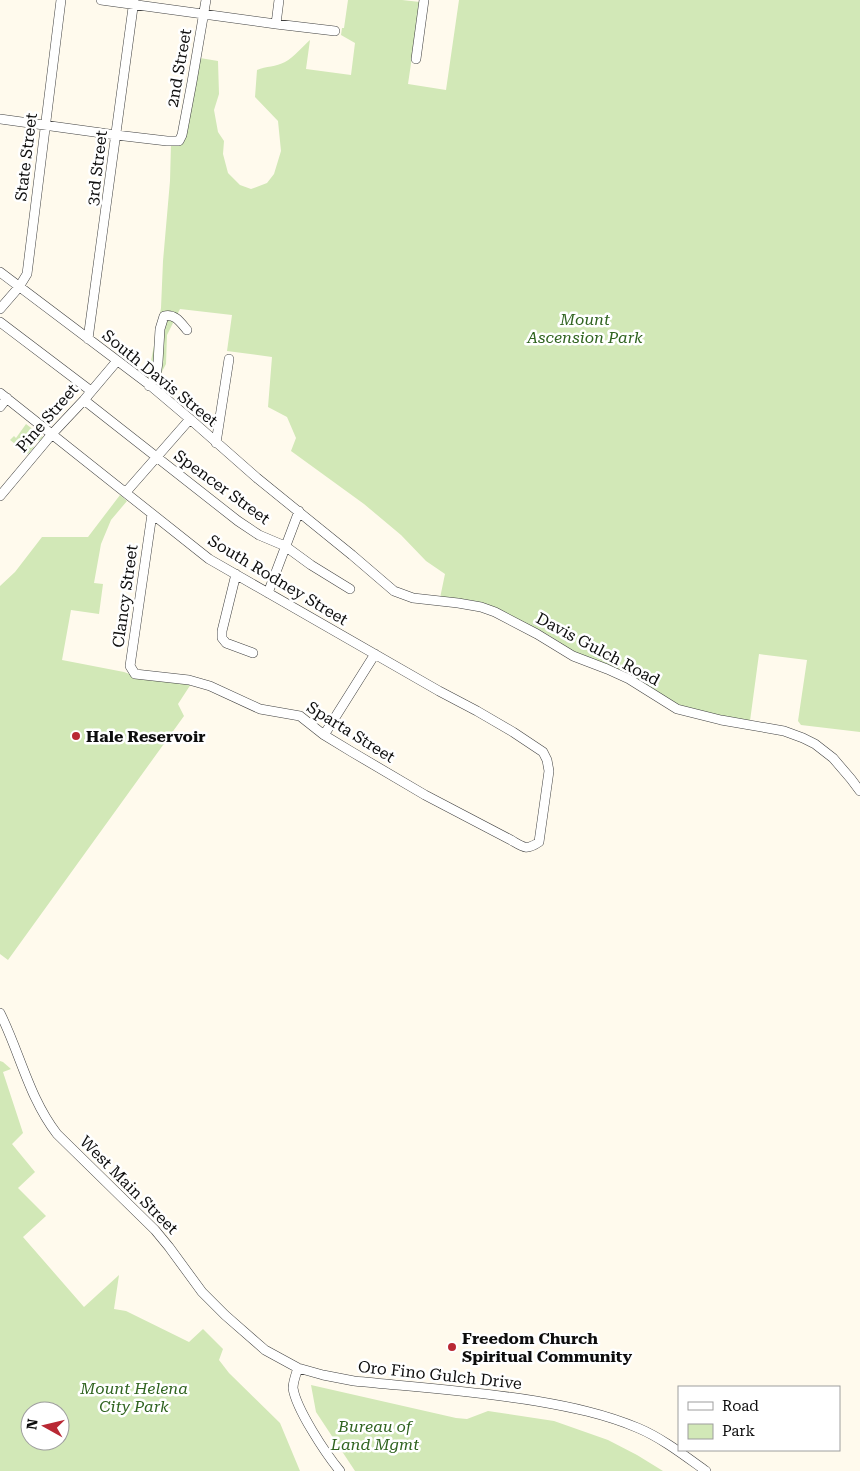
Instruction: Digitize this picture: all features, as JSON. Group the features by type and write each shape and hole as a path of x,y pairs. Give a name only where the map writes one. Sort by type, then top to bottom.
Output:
{"street":[{"name":"State Street","path":"0,309 19,287 27,274 61,0"},
{"path":"101,0 133,2 204,14 335,31"},
{"name":"2nd Street","path":"116,135 179,141 182,135 206,0"},
{"path":"276,24 279,0"},
{"path":"416,59 424,0"},
{"name":"3rd Street","path":"88,339 133,2"},
{"path":"0,119 116,135"},
{"name":"South Davis Street","path":"0,272 150,386 256,478 299,511"},
{"path":"150,386 156,376 160,328 164,316 172,315 187,330"},
{"path":"0,322 91,390"},
{"path":"216,443 230,358"},
{"name":"Pine Street","path":"0,496 117,361"},
{"path":"0,406 3,396"},
{"name":"South Rodney Street","path":"3,396 209,559 513,732 543,752 549,771 539,842 531,847"},
{"name":"Spencer Street","path":"84,400 238,521 259,535 285,546 311,565 350,589"},
{"path":"126,492 190,419"},
{"path":"268,593 299,511"},
{"name":"Davis Gulch Road","path":"299,511 363,563 389,588 400,594 419,599 473,605 495,612 537,634 572,656 607,669 629,680 676,709 721,720 784,731 803,738 815,744 833,758 860,791"},
{"name":"Clancy Street","path":"143,675 135,674 130,666 152,514"},
{"path":"236,574 222,638 226,643 253,654"},
{"path":"324,736 375,654"},
{"name":"Sparta Street","path":"143,675 189,680 210,686 260,709 300,716 324,736 434,799 524,847 531,847"},
{"name":"West Main Street","path":"0,1013 46,1119 57,1134 155,1230 202,1292 258,1344 281,1360 298,1368"},
{"path":"298,1368 293,1386 296,1396 310,1426 340,1471"},
{"name":"Oro Fino Gulch Drive","path":"298,1368 354,1381 497,1394 579,1408 640,1429 706,1471"}],"green space":[{"name":"Mount Ascension Park","path":"348,0 420,2 408,84 446,90 459,0 860,0 860,732 801,725 798,721 807,660 759,654 750,721 702,713 677,706 574,652 550,636 499,609 470,600 440,598 445,574 426,561 401,535 364,504 291,451 296,438 287,417 268,407 272,357 227,351 232,315 180,309 167,335 166,364 155,385 148,377 161,308 171,144 183,144 200,58 218,61 219,94 214,110 218,132 224,141 223,154 228,173 240,185 251,189 267,183 274,174 281,151 278,121 255,97 257,70 285,62 310,40 306,69 351,75 355,43 341,35 342,28 344,28"},
{"path":"26,424 43,437 39,441 34,435 30,435 26,440 34,447 28,454 10,440 14,436 16,438"},
{"path":"120,495 127,501 111,520 101,544 94,583 103,584 99,614 71,610 62,660 124,672 135,676 191,684 178,704 184,716 8,960 0,954 0,586 15,572 42,537 88,537"},
{"name":"Mount Helena City Park","path":"0,1061 11,1069 3,1072 23,1133 12,1144 35,1172 18,1188 46,1216 23,1237 84,1307 119,1275 114,1309 126,1311 189,1342 203,1329 223,1349 219,1360 229,1373 280,1423 300,1471 0,1471"},
{"name":"Bureau of Land Mgmt","path":"311,1385 456,1418 467,1419 488,1411 554,1421 608,1440 663,1471 355,1471 316,1412"}],"place":[{"name":"Hale Reservoir","path":"76,736"},
{"name":"Freedom Church Spiritual Community","path":"452,1347"}]}
